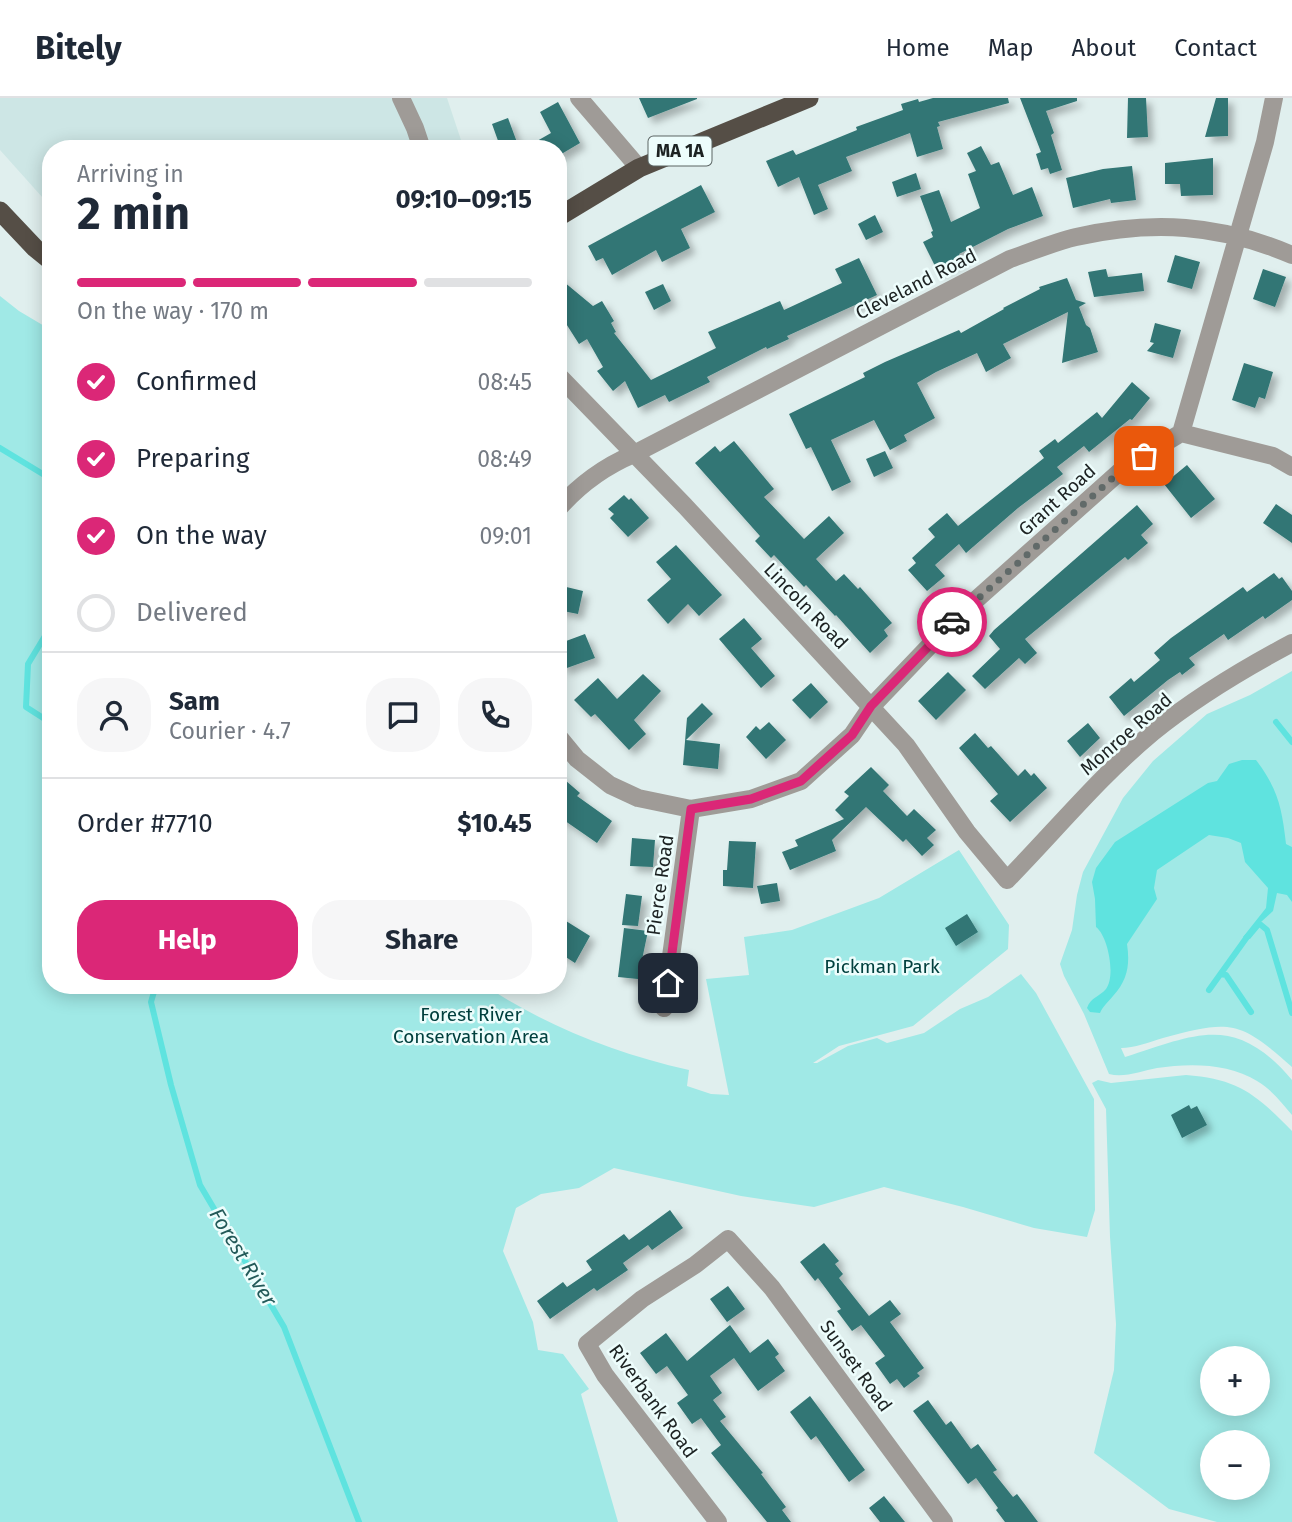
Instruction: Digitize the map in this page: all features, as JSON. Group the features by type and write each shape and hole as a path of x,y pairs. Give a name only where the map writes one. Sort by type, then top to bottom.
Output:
{"highway":[{"name":"MA 1A","path":"567,212 639,169 809,98"},
{"path":"0,211 42,253"}],"street":[{"path":"401,98 418,140"},
{"path":"579,98 639,169"},
{"path":"1274,98 1265,142 1181,433 1273,456 1292,467"},
{"name":"Cleveland Road","path":"567,499 577,487 610,464 1010,259 1075,237 1130,229 1184,226 1238,236 1292,255"},
{"name":"Lincoln Road","path":"567,384 906,745 967,832 1007,880"},
{"name":"Grant Road","path":"691,809 751,799 801,781 852,735 871,706 959,615 1125,467 1181,433"},
{"name":"Monroe Road","path":"1007,880 1116,765 1153,733 1237,673 1292,643"},
{"path":"567,747 577,759 610,785 638,798 691,809"},
{"name":"Pierce Road","path":"664,1007 691,809"},
{"name":"Riverbank Road","path":"718,1522 604,1375 587,1344 642,1299 695,1265 729,1239"},
{"name":"Sunset Road","path":"729,1239 772,1287 943,1522"}],"shaded area":[{"path":"0,98 447,98 461,140 42,140 42,197 0,150"},
{"path":"1256,760 1278,799 1286,844 1292,847 1292,902 1287,895 1277,893 1273,911 1261,922 1250,939 1243,937 1266,908 1268,888 1245,862 1241,843 1209,835 1157,870 1154,888 1157,899 1127,944 1128,965 1125,978 1100,1013 1090,1012 1087,1008 1089,1004 1106,989 1110,975 1107,947 1096,927 1092,882 1096,868 1115,842 1208,783 1217,781 1229,764"}],"green space":[{"path":"0,296 42,325 42,994 498,994 532,1014 582,1037 689,1070 687,1086 711,1094 729,1095 706,979 749,975 744,937 792,930 879,898 959,850 1009,925 1008,949 913,1026 839,1046 813,1063 848,1046 877,1038 887,1043 924,1033 960,1009 988,997 1021,974 1036,993 1094,1099 1095,1210 1087,1237 1034,1228 884,1187 814,1207 741,1196 614,1168 579,1188 541,1194 516,1208 503,1251 533,1322 538,1350 563,1354 589,1389 581,1394 618,1522 0,1522"},
{"path":"1292,671 1292,1067 1259,1040 1233,1028 1204,1028 1121,1048 1125,1057 1194,1037 1233,1037 1252,1045 1292,1080 1292,1115 1262,1084 1246,1075 1221,1068 1182,1065 1127,1075 1109,1074 1060,964 1072,930 1083,872 1123,798 1153,761 1207,714 1250,695"},
{"path":"1186,1075 1219,1080 1256,1098 1292,1131 1292,1522 1217,1522 1169,1509 1094,1453 1114,1370 1116,1324 1106,1109 1092,1083 1098,1080 1111,1083"}],"building":[{"path":"639,98 697,98 697,99 648,118"},
{"path":"933,98 1008,98 1009,103 938,122 943,149 917,157 910,133 846,157 852,171 818,185 828,209 814,215 799,177 778,187 766,161 793,150 796,155 857,130 856,127 903,110 901,104"},
{"path":"1020,98 1077,98 1077,101 1046,111 1062,170 1050,174 1048,168 1041,170 1036,154 1041,152"},
{"path":"1128,98 1146,98 1148,137 1127,138"},
{"path":"1216,98 1228,98 1228,136 1205,137"},
{"path":"558,102 580,143 567,151 567,140 539,140 551,133 540,112"},
{"path":"508,118 516,140 498,140 492,124"},
{"path":"981,146 991,165 999,162 1013,195 1032,187 1043,216 1008,229 959,254 962,260 938,272 923,242 933,237 933,231 920,196 939,190 951,222 980,208 968,174 976,171 967,153"},
{"path":"1213,158 1213,195 1181,196 1180,184 1165,184 1165,163"},
{"path":"1132,166 1136,200 1111,203 1110,199 1073,208 1066,178 1103,169"},
{"path":"916,173 921,189 897,197 892,182"},
{"path":"701,185 715,212 681,229 690,248 662,262 656,250 612,275 603,258 596,261 588,246"},
{"path":"875,215 883,232 866,240 858,224"},
{"path":"1175,255 1200,262 1192,289 1167,282"},
{"path":"859,258 877,295 787,336 789,339 767,349 766,347 707,377 710,382 669,402 665,395 638,408 625,381 613,391 597,371 603,367 587,339 579,344 567,325 567,284 593,306 602,301 614,321 611,323 616,332 614,333 651,380 716,348 708,332 780,301 784,310 842,283 835,269"},
{"path":"1106,269 1108,277 1142,273 1144,291 1094,297 1088,272"},
{"path":"1263,269 1286,277 1275,307 1253,299"},
{"path":"1067,278 1076,300 1086,303 1079,307 1098,352 1062,363 1068,312 1003,344 1011,358 986,372 977,353 936,372 917,383 935,418 904,435 907,441 890,450 874,420 831,440 851,482 832,491 811,447 806,449 789,414 865,377 863,373 885,362 959,330 961,333 1040,289 1039,287"},
{"path":"663,284 671,301 654,310 645,292"},
{"path":"1155,323 1181,330 1173,358 1147,351 1154,343 1150,342"},
{"path":"1244,363 1273,372 1265,399 1259,397 1255,408 1232,400"},
{"path":"1132,382 1150,398 1132,420 1089,452 1084,446 1057,467 1063,474 966,553 959,544 935,565 945,576 927,591 908,570 916,563 912,558 935,537 928,529 947,513 958,526 1044,458 1039,451 1055,439 1058,443 1097,412 1102,418"},
{"path":"734,441 774,489 764,497 804,539 829,516 844,533 816,559 836,581 844,574 858,589 860,587 892,623 884,630 888,636 870,653 806,585 804,587 774,555 771,558 755,541 760,536 695,463 715,446 720,452"},
{"path":"885,451 893,468 874,477 866,459"},
{"path":"1187,465 1215,499 1191,518 1164,484"},
{"path":"624,495 629,500 631,498 649,518 628,537 610,518 614,514 608,509"},
{"path":"1276,504 1292,515 1292,543 1263,523"},
{"path":"1137,505 1153,524 1141,535 1148,543 1128,560 1125,557 1025,639 1037,653 1025,664 1019,658 985,689 972,676 1000,649 989,636"},
{"path":"676,545 722,595 699,616 688,604 668,624 647,600 671,579 656,562"},
{"path":"1274,573 1279,579 1282,577 1292,591 1292,600 1228,640 1224,634 1189,658 1195,665 1182,675 1180,672 1168,680 1124,716 1109,697 1131,678 1134,682 1160,660 1154,653 1243,587 1247,592"},
{"path":"567,587 583,591 578,614 567,612"},
{"path":"744,618 762,639 751,648 775,676 761,688 719,639"},
{"path":"585,634 595,658 567,668 567,641"},
{"path":"948,672 966,690 936,720 918,701"},
{"path":"643,674 661,691 634,720 646,734 629,750 595,714 591,717 574,700 598,678 617,699"},
{"path":"811,683 828,702 810,719 792,700"},
{"path":"702,703 713,714 686,740 720,744 718,769 683,765 687,718"},
{"path":"769,722 786,740 766,759 746,737 756,726 760,730"},
{"path":"1088,723 1100,738 1080,757 1067,741"},
{"path":"975,733 988,748 991,746 1018,776 1025,769 1031,776 1034,773 1047,788 1010,822 990,801 998,794 959,748"},
{"path":"871,767 889,785 883,791 907,816 914,809 936,830 927,838 934,845 922,856 906,839 903,842 866,807 832,840 836,851 790,870 782,852 798,846 795,840 844,819 835,810 849,796 844,792"},
{"path":"567,782 580,793 577,796 612,821 597,843 567,822"},
{"path":"632,838 655,840 653,867 630,866"},
{"path":"729,841 756,842 753,888 723,886 723,870 727,870"},
{"path":"777,883 780,901 761,904 757,886"},
{"path":"626,894 642,896 638,926 622,925"},
{"path":"967,914 978,932 956,946 945,928"},
{"path":"567,922 590,936 575,963 567,958"},
{"path":"624,928 648,931 638,979 618,977"},
{"path":"1189,1105 1191,1109 1197,1106 1207,1125 1182,1138 1171,1115"},
{"path":"670,1210 683,1228 652,1250 648,1245 623,1263 628,1270 597,1291 594,1288 550,1319 537,1301 563,1282 567,1287 592,1270 586,1261 624,1234 629,1240"},
{"path":"824,1243 839,1261 835,1264 843,1274 839,1278 869,1316 890,1300 901,1314 890,1322 924,1368 917,1373 920,1376 904,1388 897,1379 890,1384 875,1363 885,1356 861,1325 852,1331 837,1311 841,1309 818,1278 815,1281 800,1262"},
{"path":"728,1286 745,1309 727,1322 710,1299"},
{"path":"730,1325 750,1353 768,1339 779,1354 775,1357 785,1371 758,1391 734,1358 710,1376 722,1393 713,1400 726,1417 720,1421 763,1473 761,1474 786,1507 782,1510 791,1522 767,1522 711,1453 721,1445 701,1418 692,1424 677,1403 688,1395 667,1366 656,1374 640,1353 666,1333 687,1361"},
{"path":"810,1396 865,1470 849,1482 816,1436 811,1440 790,1412"},
{"path":"928,1400 946,1425 951,1421 971,1449 978,1444 997,1470 993,1472 1013,1497 1017,1494 1038,1522 1005,1522 976,1478 968,1484 913,1411"},
{"path":"884,1496 905,1522 880,1522 869,1508"}],"waterway":[{"name":"Forest River","path":"0,448 42,474"},
{"name":"Forest River","path":"42,641 28,664 26,707 42,717"},
{"path":"1276,722 1292,742"},
{"path":"1261,925 1267,930 1292,1013"},
{"path":"1209,990 1247,937"},
{"path":"1221,974 1226,975 1251,1012"},
{"name":"Forest River","path":"153,994 151,1002 171,1085 200,1185 284,1327 359,1522"}],"way so far":[{"path":"952,622 1125,467 1144,456"}],"route":[{"path":"668,983 691,809 751,799 801,781 852,735 871,706 952,622"}],"park label":[{"name":"Pickman Park","path":"882,966"},
{"name":"Forest River Conservation Area","path":"471,1025"}]}
